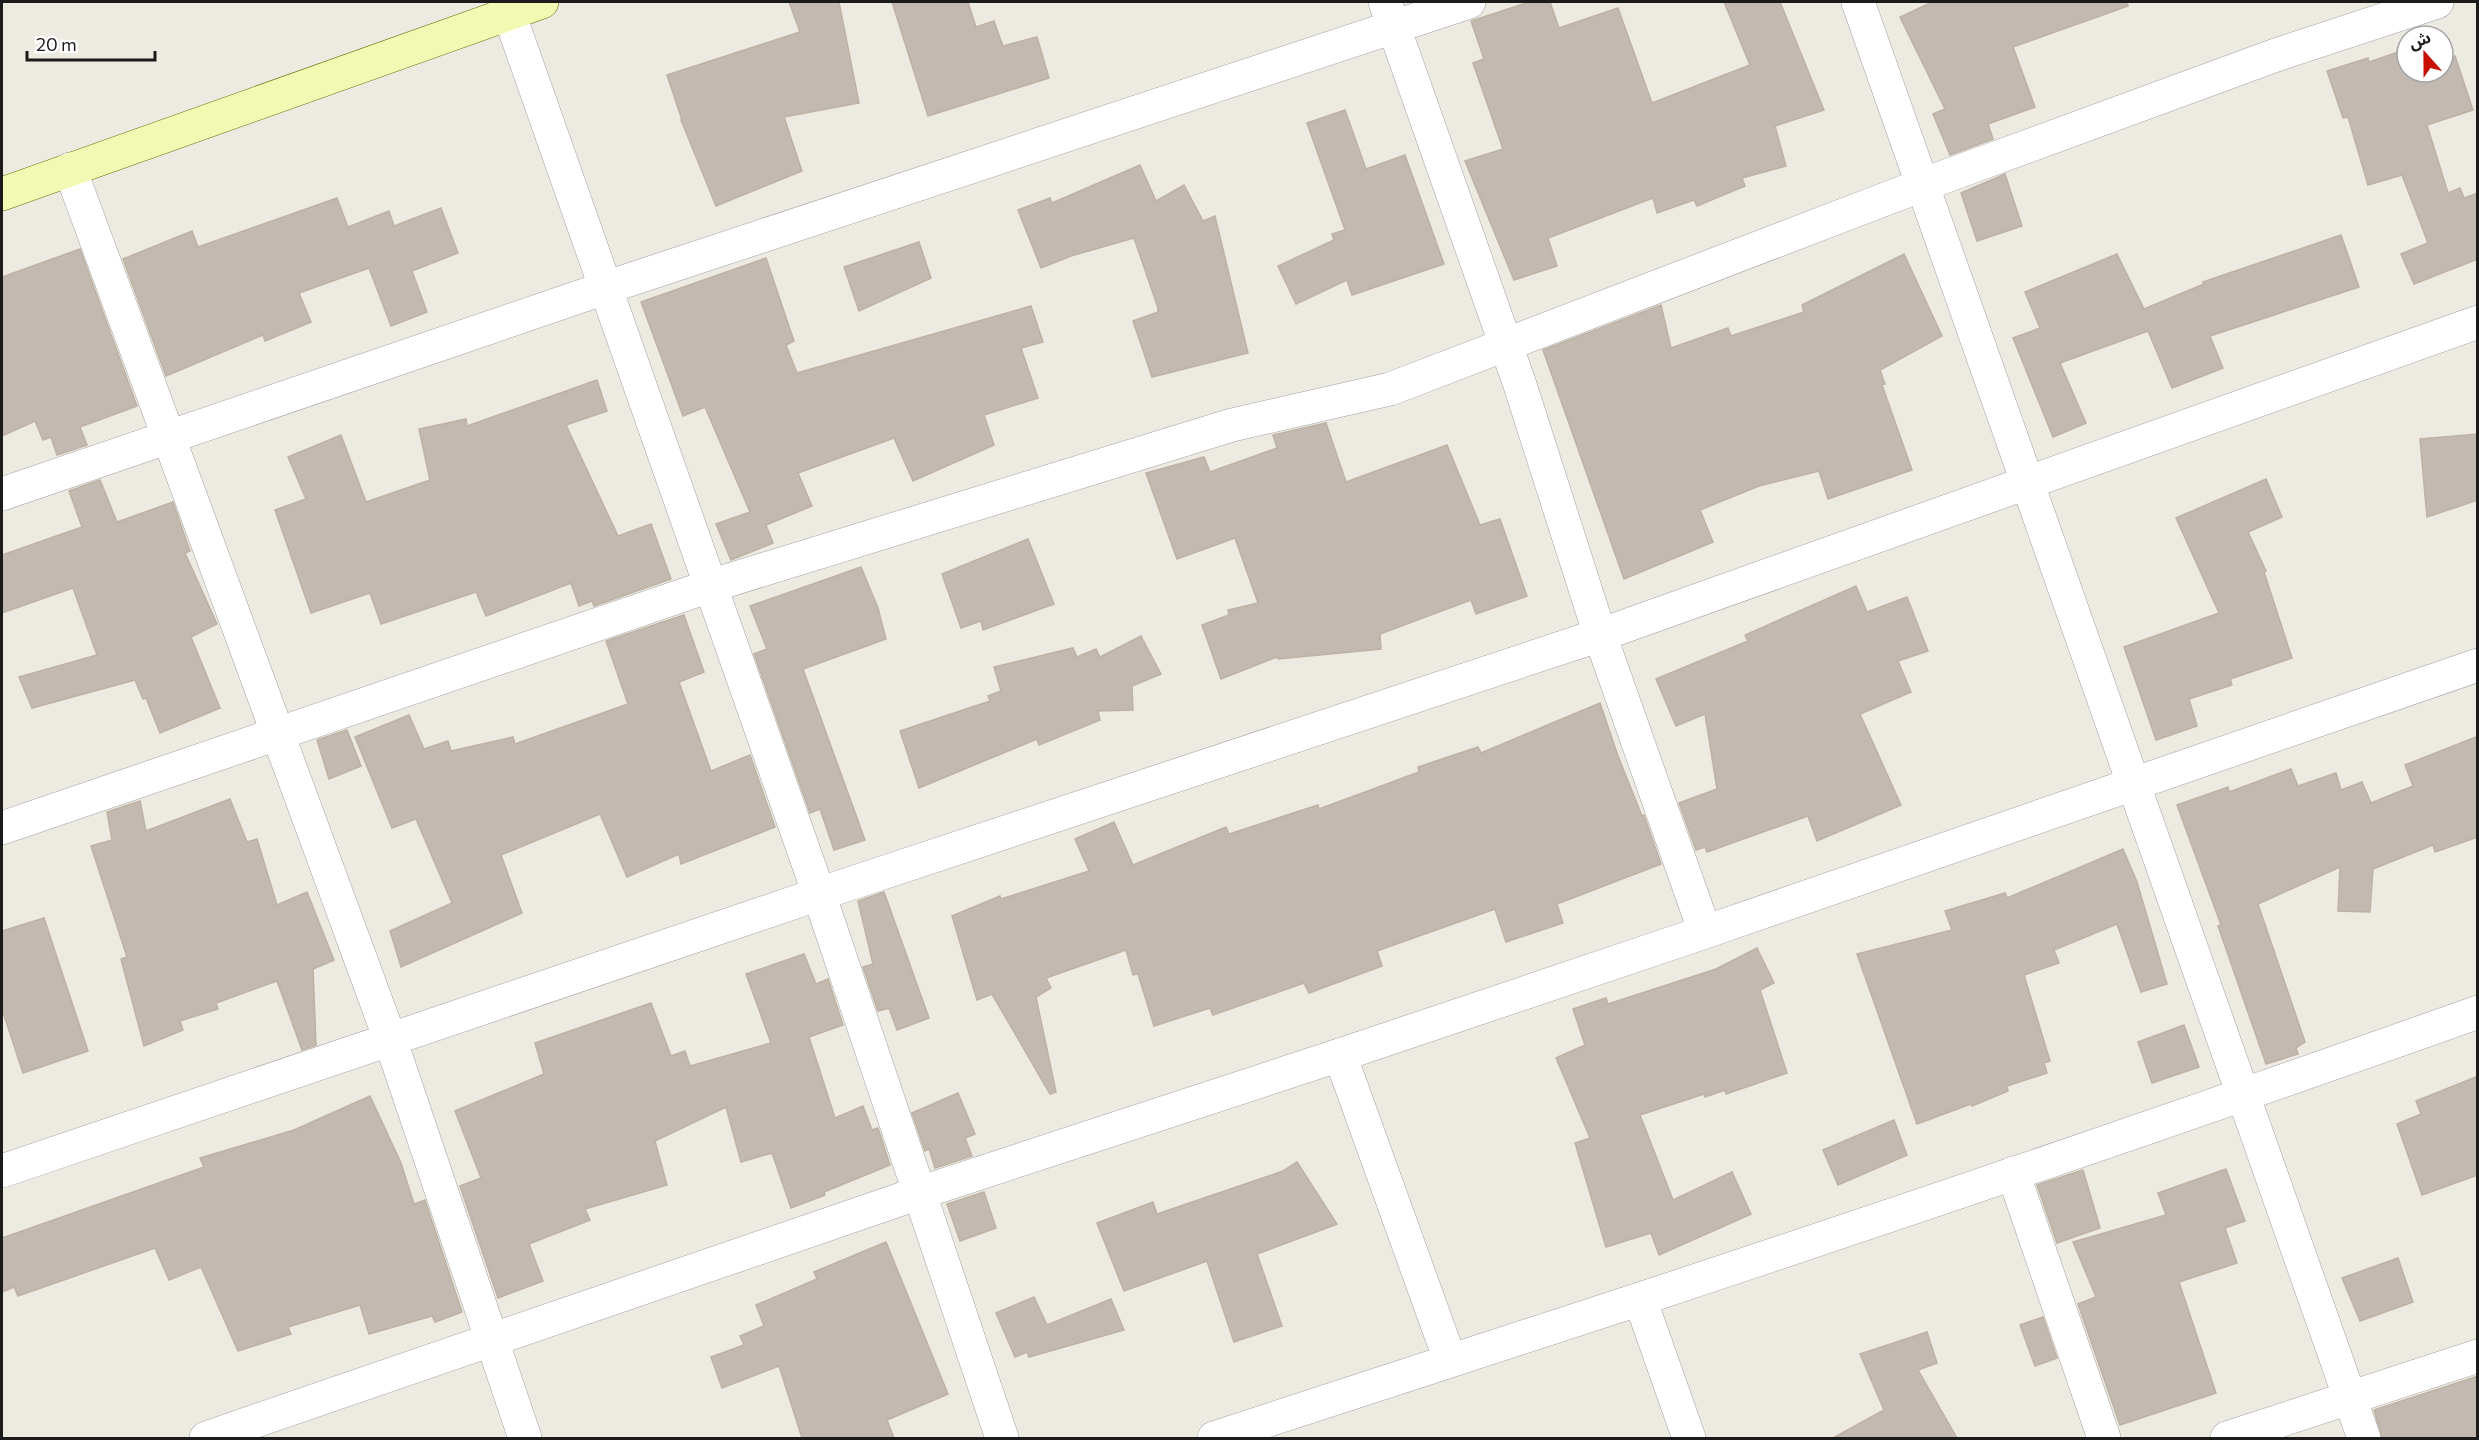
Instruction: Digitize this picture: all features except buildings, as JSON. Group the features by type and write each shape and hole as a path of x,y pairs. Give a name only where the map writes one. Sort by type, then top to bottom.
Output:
{"main road":[{"path":"2,194 507,7 542,2"}],"street":[{"path":"2,495 1390,15 1469,2"},
{"path":"1858,2 2364,1438"},
{"path":"2,828 710,586 1232,425 1390,389 1922,185 2276,55 2437,2"},
{"path":"507,7 819,894 1002,1438"},
{"path":"1390,15 1532,417 1600,635 1705,932"},
{"path":"70,169 280,734 390,1039 525,1438"},
{"path":"2,1170 819,894 1600,635 2478,322"},
{"path":"206,1438 492,1342 919,1193 1705,932 2478,665"},
{"path":"1214,1438 1640,1299 2244,1095 2478,1012"},
{"path":"1340,1055 1450,1360"},
{"path":"2013,1173 2104,1438"},
{"path":"1640,1299 1689,1438"},
{"path":"2227,1438 2478,1356"}]}
